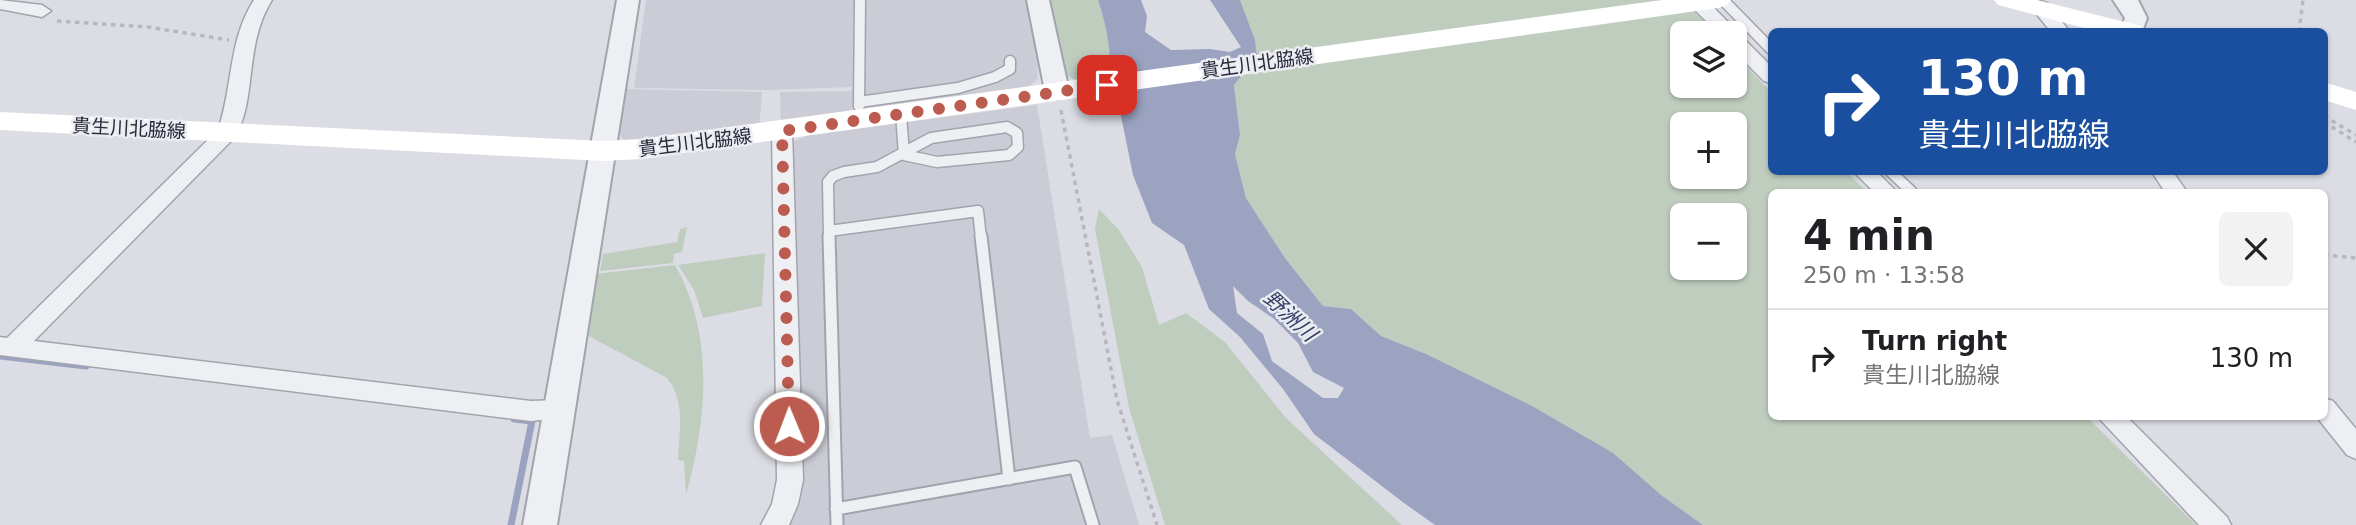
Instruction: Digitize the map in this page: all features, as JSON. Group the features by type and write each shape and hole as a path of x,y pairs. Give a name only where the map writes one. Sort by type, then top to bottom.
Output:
{"main road":[{"path":"2007,0 2120,28"},
{"name":"貴生川北脇線","path":"0,121 603,151 782,131 859,111 901,114 1575,18 1713,1"},
{"path":"2328,92 2356,101"}],"street":[{"path":"6,347 227,133 233,118 245,40 256,9 263,0"},
{"path":"540,525 628,0"},
{"path":"1038,0 1068,90"},
{"path":"2124,0 2130,5 2136,18 2133,28"},
{"path":"1713,1 1722,21"},
{"path":"0,3 42,11"},
{"path":"2040,8 2058,28"},
{"path":"1747,53 1768,74"},
{"path":"775,525 785,504 790,480 782,131"},
{"path":"1868,175 1883,189"},
{"path":"6,347 531,411 560,410"},
{"path":"2328,413 2356,449"},
{"path":"2113,420 2217,525"}],"lane":[{"path":"860,0 859,111 997,78 1010,69 1010,61"},
{"path":"1713,1 1768,47"},
{"path":"901,114 904,155"},
{"path":"837,525 828,182 832,176 877,167 904,155 931,138 1007,127 1017,133 1018,147 1009,155 937,162 904,155"},
{"path":"1894,175 1909,189"},
{"path":"829,231 978,211 1009,479"},
{"path":"836,509 1075,467 1093,525"}],"path":[{"path":"2300,28 2303,0"},
{"path":"42,11 47,18 76,26 99,23 148,27 210,40 245,40"},
{"path":"1068,90 1117,400 1157,525"},
{"path":"2328,118 2356,135"},
{"path":"2328,124 2356,142"},
{"path":"2328,255 2356,258"}],"shaded area":[{"path":"646,0 856,0 853,61 857,0 1026,0 1038,54 1037,80 1021,92 781,120 780,92 851,91 852,87 768,90 634,88"},
{"path":"624,89 762,92 759,129 625,143 617,127"},
{"path":"1037,105 1090,438 1112,435 1139,525 786,525 798,502 803,475 790,143 809,135"}],"green space":[{"path":"1048,0 1098,0 1110,37 1111,78 1080,80 1063,72"},
{"path":"1240,0 1683,0 1703,21 1670,21 1670,98 1747,98 1747,67 1768,89 1768,175 1850,175 1864,189 1768,189 1768,420 2090,420 2196,525 1703,525 1661,495 1426,354 1381,336 1351,309 1323,306 1285,258 1246,198 1235,154 1240,135 1234,85 1257,57 1255,40"},
{"path":"1099,209 1119,230 1142,267 1159,325 1186,313 1225,342 1286,418 1402,525 1165,525 1129,408 1095,229"},
{"path":"687,227 682,252 674,254 673,263 600,271 603,254 677,242 680,229"},
{"path":"765,253 762,306 703,318 694,290 678,265"},
{"path":"675,265 697,320 702,349 699,437 686,495 684,461 678,460 680,417 673,387 667,378 587,335 595,274"}],"water":[{"name":"野洲川","path":"1098,0 1141,0 1147,16 1145,32 1171,50 1210,49 1230,52 1241,47 1210,0 1240,0 1255,40 1257,57 1234,85 1240,135 1235,154 1246,198 1285,258 1323,306 1351,309 1381,336 1426,354 1532,406 1613,453 1661,495 1703,525 1435,525 1314,434 1283,389 1240,337 1209,309 1184,245 1152,223 1133,175 1119,106 1108,97 1110,60","holes":["1233,286 1248,301 1274,319 1298,343 1313,372 1344,388 1338,398 1323,398 1272,361 1263,334 1237,313"]}],"waterway":[{"path":"0,356 86,366"},
{"path":"511,525 532,421 514,419"}],"route":[{"path":"789,426 782,131 1107,85"}]}
